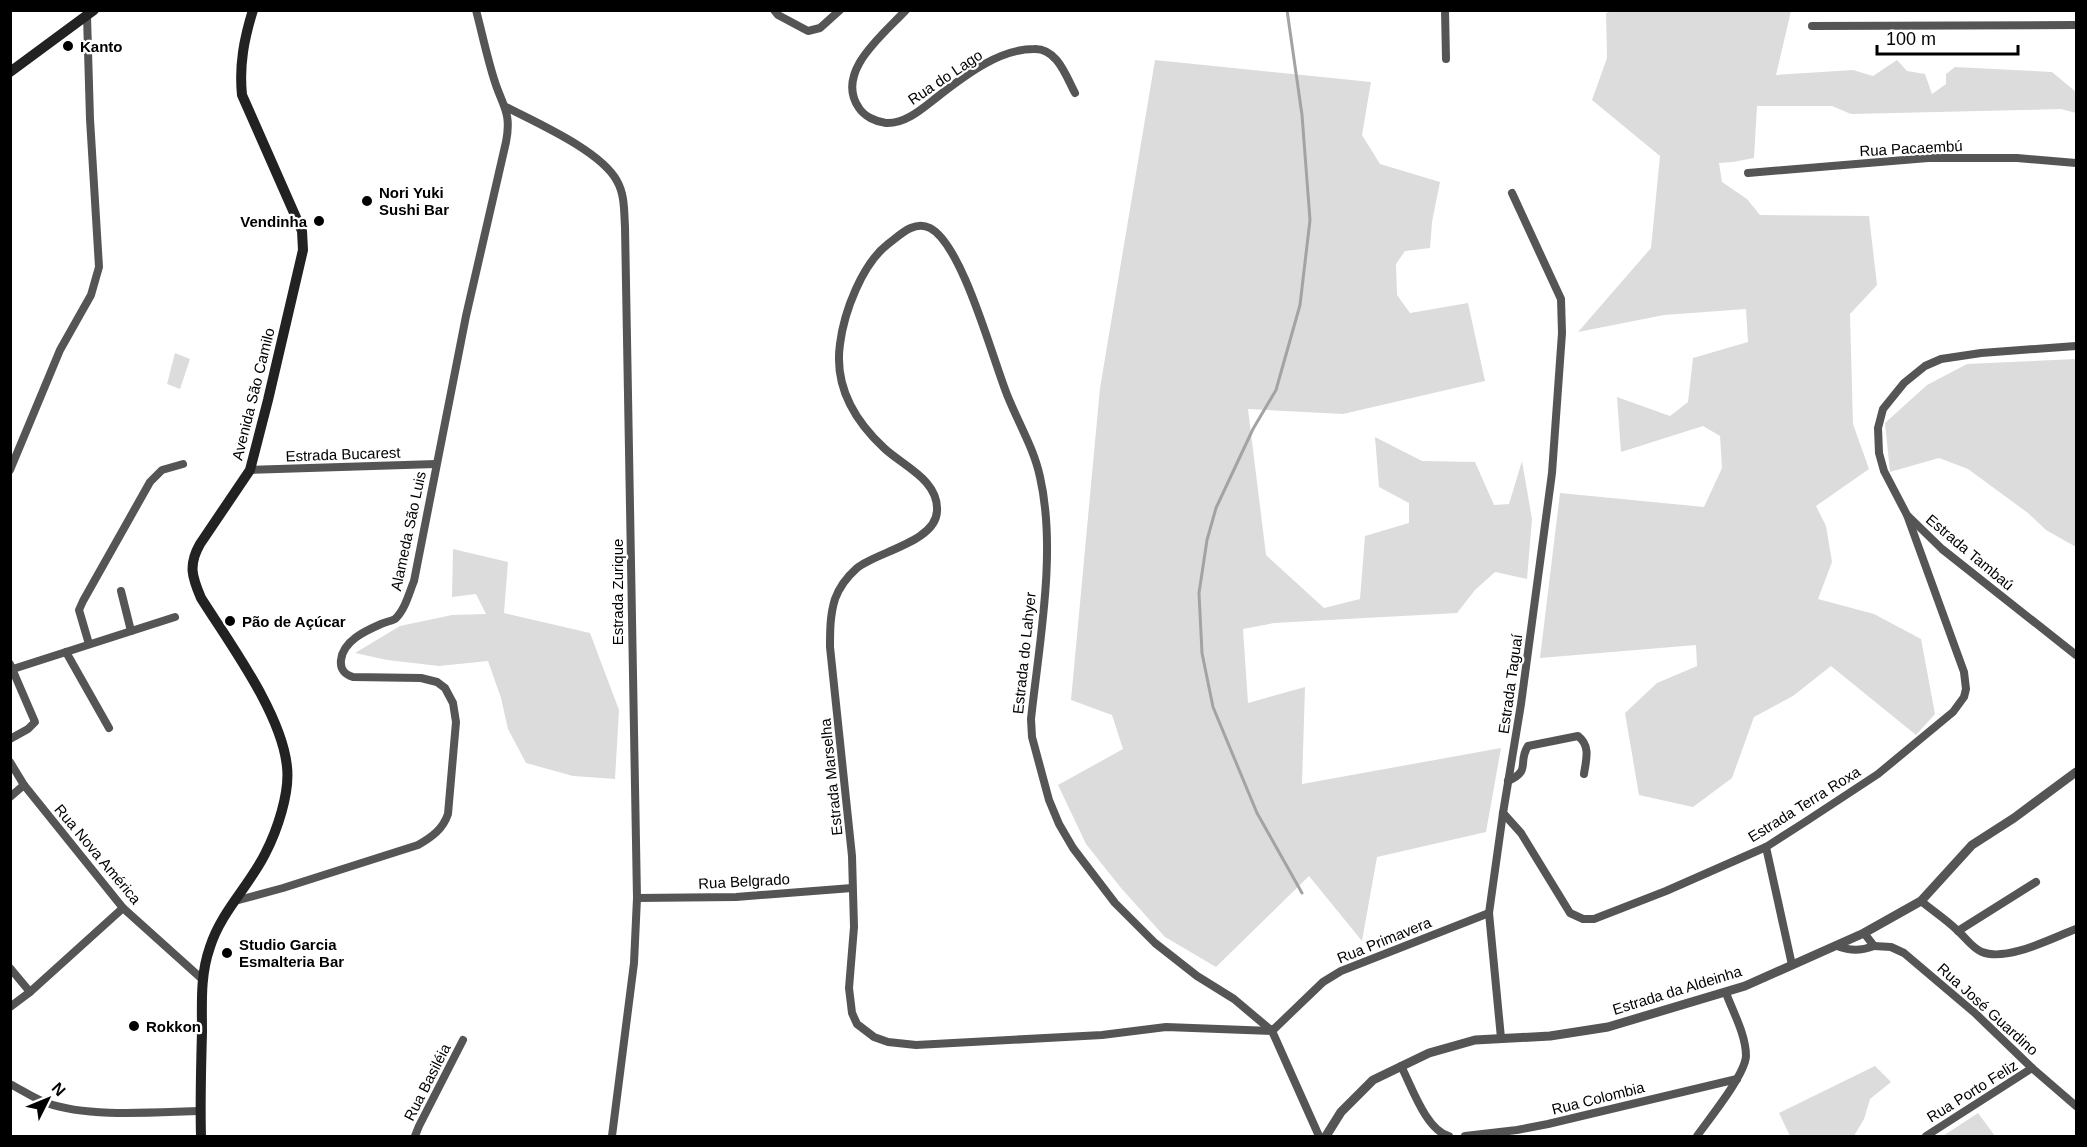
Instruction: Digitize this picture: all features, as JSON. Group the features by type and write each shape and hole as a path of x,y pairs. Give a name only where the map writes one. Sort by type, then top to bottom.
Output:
{"main road":[{"name":"Avenida São Camilo","path":"201,1137 202,978 216,931 256,870 276,829 287,785 288,769 275,725 260,694 201,598 191,568 193,555 250,470 297,278 303,239 242,95 240,77 242,53 254,10"},
{"path":"10,72 91,13"}],"street":[{"name":"Alameda São Luis","path":"235,901 284,888 418,845 430,839 445,823 449,803 456,722 453,704 445,688 437,682 420,678 353,677 345,673 340,666 346,645 363,633 393,620 405,604 414,581 468,305 509,128 506,107 494,80 476,10"},
{"path":"774,10 796,26 812,32 840,10"},
{"name":"Rua do Lago","path":"906,10 862,58 852,79 856,104 871,119 887,123 913,115 979,67 1019,50 1037,48 1049,53 1059,63 1075,93"},
{"path":"1445,10 1446,59"},
{"path":"10,470 60,350 91,295 99,267 90,119 91,13"},
{"path":"1812,26 2076,25"},
{"name":"Estrada Zurique","path":"506,107 580,147 613,175 622,193 625,227 637,898 634,963 612,1137"},
{"name":"Rua Pacaembú","path":"1748,173 1928,158 1998,158 2076,163"},
{"name":"Estrada Taguaí","path":"1501,1038 1489,914 1521,704 1552,473 1562,333 1562,299 1512,193"},
{"name":"Estrada do Lahyer","path":"917,225 928,227 937,233 965,278 1007,396 1030,445 1040,478 1045,513 1046,566 1031,719 1032,737 1049,800 1059,824 1073,848 1115,903 1155,943 1197,976 1234,999 1272,1030 1319,1137"},
{"name":"Estrada Marselha","path":"917,225 884,247 861,274 840,344 840,379 848,405 883,448 922,477 931,488 937,502 938,513 928,528 917,537 856,569 844,583 836,598 830,619 830,647 852,856 854,927 849,987 852,1013 857,1024 866,1032 888,1042 916,1045 1102,1035 1166,1027 1272,1030"},
{"name":"Estrada Tambaú","path":"2076,346 1957,355 1941,359 1925,366 1904,383 1883,409 1878,428 1879,453 1884,471 1907,514 1942,549 2076,655"},
{"path":"89,644 79,610 83,601 150,482 162,470 183,464"},
{"name":"Estrada Bucarest","path":"250,470 436,464"},
{"name":"Estrada Terra Roxa","path":"1503,813 1521,833 1570,913 1582,919 1594,919 1766,847 1878,774 1953,712 1964,697 1966,689 1964,672 1907,514"},
{"path":"121,591 130,631"},
{"path":"10,739 28,729 35,722 12,666 66,652 175,617"},
{"path":"66,652 109,728"},
{"path":"1508,781 1522,772 1525,749 1528,746 1578,736 1587,747 1584,774"},
{"name":"Rua Nova América","path":"10,762 24,785 123,908 202,978"},
{"name":"Estrada da Aldeinha","path":"1326,1137 1341,1112 1373,1080 1429,1053 1475,1040 1550,1036 1608,1027 1726,993 1864,933 1921,901 1972,845 2014,818 2076,772"},
{"path":"10,797 24,785"},
{"path":"1766,847 1792,965"},
{"path":"1958,931 2036,882"},
{"name":"Rua Belgrado","path":"637,898 736,897 852,888"},
{"path":"1921,901 1983,953 1995,955 2014,952 2076,929"},
{"path":"10,1007 30,992 123,908"},
{"name":"Rua Primavera","path":"1272,1030 1323,982 1341,971 1489,914"},
{"path":"1864,933 1874,946"},
{"name":"Rua José Guardino","path":"1837,946 1848,950 1863,950 1874,946 1891,947 1904,953 1976,1014 2032,1068 2076,1106"},
{"path":"10,968 30,992"},
{"path":"1697,1137 1744,1065 1745,1047 1726,993"},
{"name":"Rua Basiléia","path":"415,1137 463,1040"},
{"path":"1401,1066 1433,1127 1449,1137"},
{"name":"Rua Porto Feliz","path":"1926,1137 2032,1068"},
{"name":"Rua Colombia","path":"1465,1137 1548,1124 1737,1079"},
{"path":"10,1084 46,1103 67,1109 200,1111"}],"shaded area":[{"path":"1616,10 1791,11 1776,75 1853,70 1873,76 1897,60 1907,71 1925,74 1932,94 1946,84 1946,74 1955,67 2052,72 2076,92 2076,113 2061,109 1851,114 1832,106 1757,106 1754,158 1719,163 1722,182 1747,199 1760,215 1869,216 1877,285 1850,314 1853,424 1869,469 1816,506 1826,526 1832,562 1818,599 1874,614 1921,639 1935,714 1916,735 1831,666 1793,696 1754,717 1732,778 1693,807 1639,795 1625,713 1657,683 1697,666 1696,645 1540,658 1560,493 1704,507 1722,468 1720,436 1703,426 1621,452 1617,397 1670,416 1688,402 1693,358 1748,342 1746,309 1664,315 1578,332 1651,248 1660,156 1592,100 1607,58 1606,13"},
{"path":"1155,60 1371,82 1362,135 1380,164 1440,182 1432,222 1430,248 1405,251 1396,264 1397,295 1410,313 1468,303 1485,381 1343,414 1248,409 1266,555 1324,608 1360,599 1365,536 1409,523 1409,503 1379,487 1375,437 1422,461 1475,462 1494,505 1509,504 1522,461 1532,519 1527,579 1495,572 1475,590 1457,613 1274,623 1243,629 1248,703 1305,687 1302,784 1501,748 1486,832 1377,857 1362,941 1309,876 1216,967 1165,937 1121,888 1086,844 1058,785 1123,749 1112,715 1071,700 1100,388"},
{"path":"175,353 190,359 180,389 167,384"},
{"path":"2076,359 2076,547 2046,530 2028,513 1968,469 1939,458 1890,472 1885,423 1927,385 1967,364"},
{"path":"453,549 508,562 504,613 590,633 619,710 615,779 573,776 526,763 508,729 501,698 488,661 439,666 387,660 355,653 400,626 452,615 486,614 476,594 452,597"},
{"path":"1875,1066 1891,1082 1870,1099 1864,1119 1854,1136 1790,1136 1779,1113"},
{"path":"1978,1113 1995,1136 1943,1136"}],"waterway":[{"path":"1287,10 1302,115 1310,220 1300,305 1276,390 1253,429 1216,508 1207,540 1199,593 1202,653 1213,707 1257,813 1302,893"}],"place":[{"name":"Kanto","path":"68,46"},
{"name":"Nori Yuki Sushi Bar","path":"367,201"},
{"name":"Vendinha","path":"319,221"},
{"name":"Pão de Açúcar","path":"230,621"},
{"name":"Studio Garcia Esmalteria Bar","path":"227,953"},
{"name":"Rokkon","path":"134,1026"}]}
